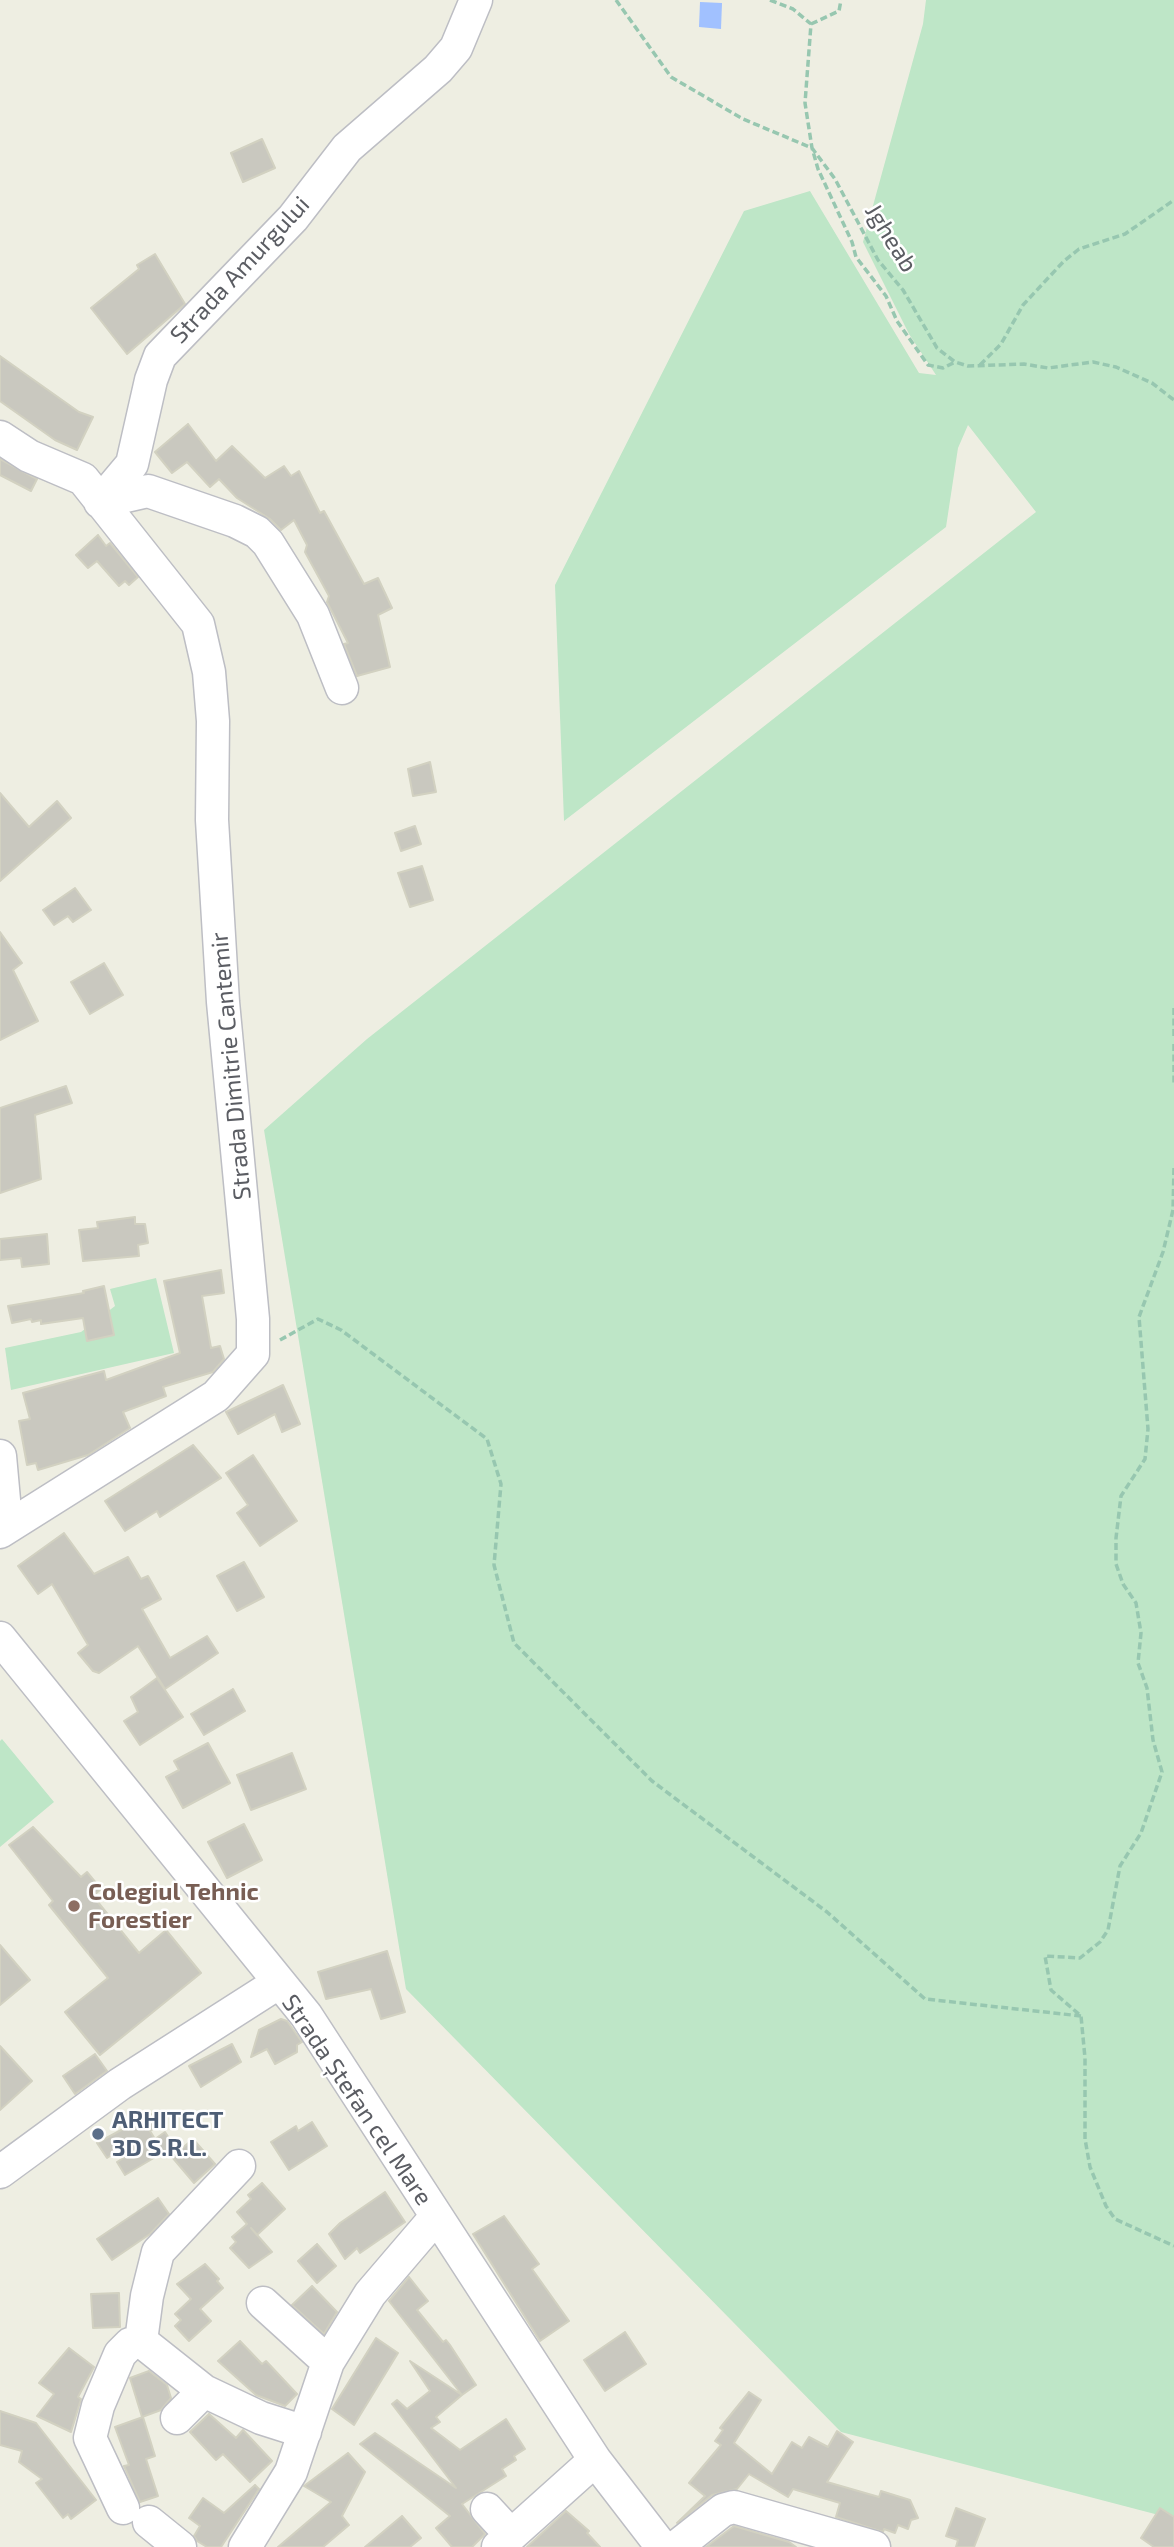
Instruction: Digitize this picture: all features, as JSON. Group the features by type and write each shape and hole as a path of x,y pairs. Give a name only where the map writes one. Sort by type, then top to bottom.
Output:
{"street":[{"name":"Strada Amurgului","path":"100,502 132,464 151,380 160,356 293,218 348,148 438,69 456,48 476,0"},
{"name":"Strada Dimitrie Cantemir","path":"0,437 29,456 83,479 198,624 209,672 213,721 212,820 223,1002 253,1319 253,1354"},
{"path":"100,502 148,491 235,521 257,532 268,543 313,615 342,688"},
{"path":"0,1532 216,1396 253,1354"},
{"path":"0,1456 4,1500 0,1511"},
{"name":"Strada Ștefan cel Mare","path":"0,1638 306,2015 381,2127 435,2218 595,2460 662,2547"},
{"path":"0,2172 120,2084 278,1983"},
{"path":"141,2341 147,2296 158,2252 239,2165"},
{"path":"245,2547 290,2472 328,2362 370,2294 435,2218"},
{"path":"263,2302 328,2362"},
{"path":"141,2341 204,2391 261,2418 304,2432"},
{"path":"141,2341 130,2344 120,2354 108,2379 91,2430 92,2444 136,2515 180,2547"},
{"path":"177,2418 204,2391"},
{"path":"487,2509 504,2541 595,2460"},
{"path":"676,2547 723,2510 734,2507 874,2547"}],"path":[{"path":"616,0 671,77 743,119 812,148"},
{"path":"770,0 793,9 811,24"},
{"path":"811,24 839,11 841,0"},
{"path":"811,24 805,103 818,169 852,242 856,257 886,296 897,321 928,365 943,368 955,362 998,367 1024,364 1048,368 1093,362 1116,367 1152,383 1174,400"},
{"name":"Jgheab","path":"812,148 835,179 878,260 903,290 937,348 955,362"},
{"path":"980,365 1001,344 1023,305 1064,261 1079,249 1125,234 1174,200"},
{"path":"1174,1008 1174,1036"},
{"path":"1174,1044 1174,1086"},
{"path":"1174,1168 1173,1210 1163,1252 1139,1317 1148,1429 1145,1459 1121,1496 1116,1538 1116,1563 1123,1584 1136,1603 1142,1633 1138,1663 1147,1688 1153,1740 1162,1772 1141,1833 1120,1866 1108,1930 1100,1942 1080,1958 1045,1956 1051,1990 1081,2016 1085,2058 1085,2138 1090,2167 1106,2206 1115,2219 1174,2246"},
{"path":"253,1354 318,1319 341,1330 391,1364 487,1440 501,1484 494,1565 514,1643 652,1781 827,1912 925,1999 1081,2016"}],"green space":[{"path":"926,0 1174,0 1174,2519 841,2432 406,1989 264,1130 367,1039 1036,512 968,425 958,448 946,527 564,821 555,585 744,211 810,191 919,373 936,375 909,334 863,242 923,24"},
{"path":"156,1278 174,1353 11,1390 5,1348 81,1332 115,1306 110,1289"},
{"path":"2,1739 54,1802 0,1847 0,1741"}],"water":[{"path":"700,2 722,3 721,29 699,27"}],"building":[{"path":"262,139 275,168 243,182 231,153"},
{"path":"155,254 185,304 127,354 91,308 139,269 137,265"},
{"path":"0,356 79,412 93,417 77,450 55,440 0,401"},
{"path":"188,424 216,461 232,446 265,478 284,466 291,476 299,471 320,513 324,511 364,584 378,578 392,608 378,615 390,667 357,676 344,644 348,643 327,602 329,596 305,552 307,545 294,520 281,530 270,519 237,498 219,479 210,487 187,462 172,473 155,452"},
{"path":"0,459 37,479 31,491 0,475"},
{"path":"98,535 106,546 110,543 138,577 129,585 125,581 119,586 97,561 88,568 76,555"},
{"path":"430,762 436,792 413,796 408,769"},
{"path":"0,793 29,827 57,801 71,818 0,881"},
{"path":"415,826 421,844 401,851 395,833"},
{"path":"422,866 433,900 410,907 398,873"},
{"path":"75,888 91,910 73,922 68,916 54,925 43,910"},
{"path":"0,932 22,963 13,970 38,1021 0,1040"},
{"path":"104,963 123,995 90,1014 71,982"},
{"path":"66,1086 72,1103 35,1115 41,1179 0,1193 0,1108"},
{"path":"135,1217 135,1224 145,1224 148,1243 138,1245 139,1256 83,1261 79,1230 98,1228 97,1222"},
{"path":"47,1234 49,1264 22,1267 21,1258 0,1260 0,1239"},
{"path":"221,1270 224,1293 202,1296 211,1348 220,1346 224,1359 213,1372 163,1387 166,1396 123,1412 130,1428 88,1455 38,1470 36,1463 27,1465 19,1421 30,1419 23,1393 104,1371 106,1380 180,1353 164,1281"},
{"path":"104,1286 114,1335 87,1341 83,1318 41,1324 41,1320 32,1322 31,1319 12,1323 8,1306 84,1293 83,1291"},
{"path":"283,1385 300,1424 282,1432 275,1414 238,1434 226,1412"},
{"path":"193,1445 221,1478 160,1517 157,1511 125,1531 105,1501"},
{"path":"253,1455 297,1521 260,1546 237,1513 248,1505 226,1473"},
{"path":"64,1533 94,1574 128,1557 141,1579 148,1576 161,1599 142,1609 170,1658 207,1636 218,1653 165,1689 138,1646 99,1673 93,1671 78,1653 88,1645 52,1584 38,1594 18,1566"},
{"path":"244,1562 264,1597 237,1611 217,1576"},
{"path":"157,1678 183,1717 140,1745 124,1721 138,1712 131,1697"},
{"path":"233,1689 245,1711 204,1735 191,1714"},
{"path":"208,1743 230,1783 183,1808 166,1777 179,1770 174,1761"},
{"path":"292,1753 306,1789 251,1810 237,1775"},
{"path":"244,1824 262,1860 227,1878 208,1842"},
{"path":"33,1827 81,1877 87,1872 101,1889 93,1896 139,1953 166,1930 201,1973 100,2055 65,2012 108,1978 49,1905 53,1901 9,1845"},
{"path":"0,1945 30,1980 0,2005"},
{"path":"387,1951 405,2012 381,2019 371,1989 326,1999 318,1972"},
{"path":"281,2019 287,2021 302,2042 297,2045 297,2052 275,2064 267,2049 251,2057 259,2030"},
{"path":"232,2044 241,2062 201,2087 189,2066"},
{"path":"0,2046 32,2081 0,2110"},
{"path":"95,2054 107,2071 75,2094 63,2076"},
{"path":"151,2114 158,2126 150,2131 155,2139 165,2132 174,2146 125,2175 117,2162 128,2155 124,2147 107,2158 97,2143"},
{"path":"312,2122 327,2146 289,2170 271,2142 296,2126 298,2131"},
{"path":"193,2139 215,2164 194,2183 172,2157"},
{"path":"262,2183 285,2209 257,2235 272,2252 249,2268 230,2248 236,2242 232,2237 247,2224 237,2212 251,2199 248,2195"},
{"path":"385,2192 405,2222 360,2253 357,2248 345,2259 329,2234 340,2223"},
{"path":"158,2198 169,2214 150,2234 112,2260 97,2239"},
{"path":"504,2216 539,2264 532,2269 569,2321 540,2341 473,2234"},
{"path":"317,2244 336,2266 317,2283 298,2261"},
{"path":"205,2264 219,2279 217,2281 223,2288 200,2309 211,2321 189,2341 175,2326 181,2320 175,2314 191,2299 177,2284"},
{"path":"409,2277 428,2301 417,2310 443,2342 446,2340 450,2345 476,2385 462,2395 389,2301"},
{"path":"312,2286 337,2312 324,2334 292,2305"},
{"path":"119,2293 120,2327 93,2328 91,2294"},
{"path":"625,2332 646,2364 605,2391 584,2360"},
{"path":"376,2338 398,2353 354,2425 332,2409"},
{"path":"240,2341 262,2364 266,2361 297,2394 285,2406 256,2395 218,2361"},
{"path":"69,2348 94,2367 78,2397 81,2399 71,2432 37,2416 54,2394 39,2383"},
{"path":"410,2361 462,2395 436,2417 440,2422 431,2428 460,2450 506,2419 525,2449 514,2456 516,2460 502,2469 506,2476 462,2504 485,2534 472,2547 452,2547 436,2528 450,2516 360,2444 375,2433 456,2488 392,2404 397,2400 407,2409 430,2391"},
{"path":"149,2371 167,2385 171,2398 161,2410 142,2417 130,2378"},
{"path":"749,2392 761,2400 734,2443 772,2474 792,2442 802,2448 809,2437 828,2447 837,2431 853,2442 827,2482 879,2497 881,2491 910,2500 918,2518 911,2520 908,2529 898,2525 895,2533 884,2529 883,2532 836,2517 840,2503 793,2489 788,2497 749,2474 737,2489 712,2495 677,2523 705,2496 689,2483 721,2445 715,2441 723,2430 720,2428"},
{"path":"0,2411 36,2423 96,2500 71,2519 68,2514 63,2518 36,2483 42,2479 19,2462 22,2451 0,2445"},
{"path":"209,2414 236,2438 243,2430 272,2461 250,2482 223,2454 216,2460 190,2432"},
{"path":"143,2417 155,2456 146,2459 158,2496 140,2502 124,2466 129,2465 115,2427"},
{"path":"348,2453 365,2472 342,2516 349,2525 323,2547 278,2547 331,2502 304,2486"},
{"path":"255,2485 259,2489 221,2547 207,2547 197,2541 194,2536 200,2526 189,2518 203,2498 224,2513"},
{"path":"956,2508 985,2519 974,2547 956,2547 958,2540 946,2536"},
{"path":"1160,2508 1174,2517 1174,2547 1154,2547 1141,2538"},
{"path":"566,2511 589,2531 587,2533 600,2547 527,2547"},
{"path":"402,2516 421,2538 410,2547 365,2547"},
{"path":"734,2526 789,2542 796,2547 706,2547"}],"place":[{"name":"Colegiul Tehnic Forestier","path":"74,1906"},
{"name":"ARHITECT 3D S.R.L.","path":"98,2134"}]}
